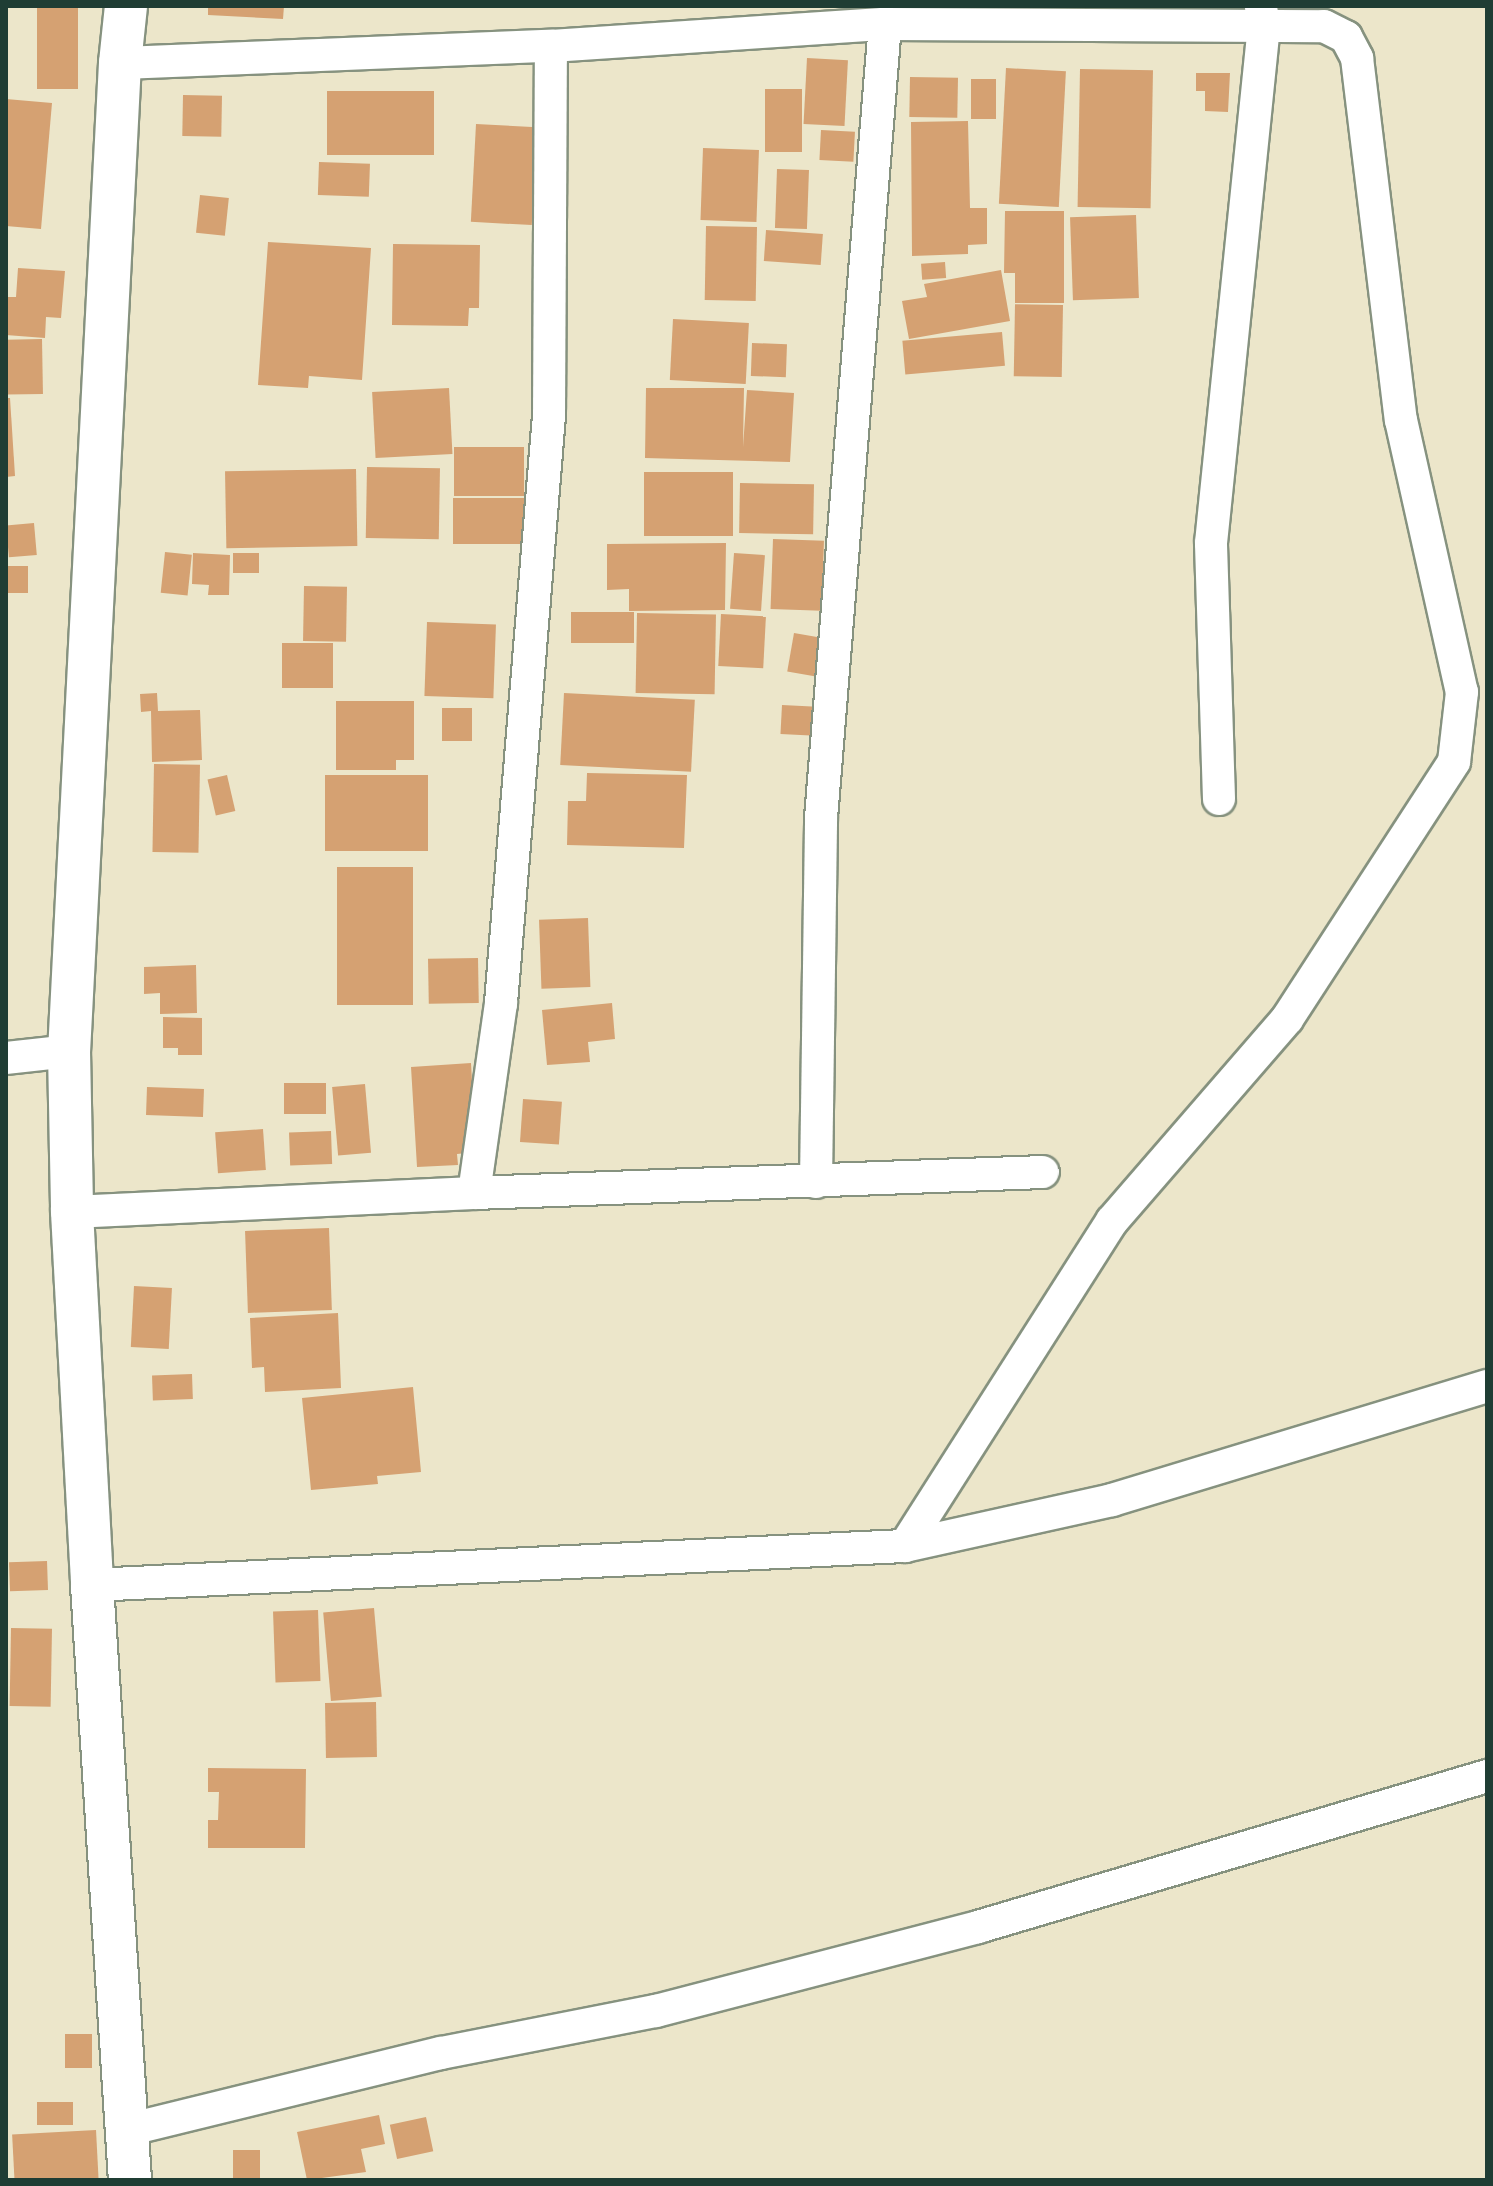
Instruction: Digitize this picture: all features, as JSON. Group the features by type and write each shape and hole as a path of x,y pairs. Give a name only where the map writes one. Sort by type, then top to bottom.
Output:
{"street":[{"path":"126,6 120,63 69,1051 72,1212 92,1585 130,2180"},
{"path":"120,63 551,46 885,24 1262,16 1324,26 1346,37 1357,58 1401,420 1462,692 1454,762 1287,1019 1112,1221 905,1546"},
{"path":"1219,799 1211,543 1262,16"},
{"path":"816,1182 821,818 885,24"},
{"path":"474,1193 501,1003 549,416 551,46"},
{"path":"6,1058 69,1051"},
{"path":"72,1212 474,1193 1043,1172"},
{"path":"92,1585 905,1546 1112,1500 1487,1386"},
{"path":"127,2130 441,2053 656,2011 978,1927 1487,1776"}],"building":[{"path":"37,6 78,6 78,89 37,89"},
{"path":"208,6 284,6 283,19 208,15"},
{"path":"807,58 848,60 844,126 804,124"},
{"path":"1006,68 1066,71 1059,207 999,204"},
{"path":"1080,69 1153,70 1151,208 1078,207"},
{"path":"1196,73 1230,73 1228,112 1205,111 1205,91 1196,91"},
{"path":"910,77 958,78 957,118 909,117"},
{"path":"971,79 996,79 996,119 971,119"},
{"path":"765,89 802,89 802,152 765,152"},
{"path":"327,91 434,91 434,155 327,155"},
{"path":"183,95 222,96 221,137 182,136"},
{"path":"6,99 52,103 41,229 6,226"},
{"path":"968,121 970,208 987,208 987,244 968,245 968,254 912,256 911,122"},
{"path":"476,124 537,127 532,225 471,222"},
{"path":"821,130 855,132 853,162 819,160"},
{"path":"703,148 759,150 756,222 700,220"},
{"path":"319,162 370,164 369,197 318,195"},
{"path":"777,169 809,170 807,229 775,228"},
{"path":"200,195 229,198 225,236 196,233"},
{"path":"1005,211 1064,211 1064,303 1015,303 1015,273 1004,273"},
{"path":"1136,215 1139,298 1073,300 1070,217"},
{"path":"706,226 757,227 756,301 705,300"},
{"path":"766,230 823,234 821,265 764,261"},
{"path":"268,242 371,248 362,380 309,376 308,388 258,385"},
{"path":"393,244 480,245 479,308 469,308 468,326 392,325"},
{"path":"945,262 946,278 922,280 921,264"},
{"path":"18,268 65,271 61,318 46,317 45,338 6,335 6,297 16,297"},
{"path":"1001,270 1010,321 909,339 902,301 927,297 924,284"},
{"path":"1015,304 1063,305 1062,377 1014,376"},
{"path":"673,319 749,323 746,384 670,380"},
{"path":"1002,332 1005,366 905,375 902,341"},
{"path":"42,339 43,394 7,395 6,340"},
{"path":"752,343 787,344 786,377 751,376"},
{"path":"449,388 452,454 376,458 372,392"},
{"path":"646,388 744,388 743,447 747,390 794,393 790,462 645,458"},
{"path":"6,398 10,398 15,476 6,477"},
{"path":"454,447 524,447 524,496 454,496"},
{"path":"367,467 440,468 439,539 366,538"},
{"path":"356,469 357,546 226,548 225,471"},
{"path":"644,472 733,472 733,536 644,536"},
{"path":"740,483 814,484 813,534 739,533"},
{"path":"453,498 534,498 534,544 453,544"},
{"path":"34,523 37,555 9,557 6,525"},
{"path":"773,539 824,541 822,611 771,609"},
{"path":"726,543 725,610 629,611 629,589 607,590 607,544"},
{"path":"165,552 192,555 188,596 161,593"},
{"path":"193,553 230,555 229,595 208,595 209,585 192,584"},
{"path":"233,553 259,553 259,573 233,573"},
{"path":"734,553 765,555 761,611 730,609"},
{"path":"6,566 28,566 28,593 6,593"},
{"path":"304,586 347,587 346,642 303,641"},
{"path":"571,612 634,612 634,643 571,643"},
{"path":"637,613 716,614 715,694 636,693"},
{"path":"721,614 766,616 763,668 718,666"},
{"path":"427,622 496,624 493,698 424,696"},
{"path":"794,633 828,639 822,677 787,671"},
{"path":"282,643 333,643 333,688 282,688"},
{"path":"157,693 158,711 200,710 202,760 152,762 151,711 141,712 140,694"},
{"path":"564,693 695,700 691,772 560,765"},
{"path":"336,701 414,701 414,760 396,760 396,770 336,770"},
{"path":"782,705 817,707 815,736 780,734"},
{"path":"442,708 472,708 472,741 442,741"},
{"path":"154,764 200,765 198,853 152,852"},
{"path":"587,773 687,775 684,848 567,845 568,801 586,801"},
{"path":"227,775 235,811 216,816 208,779"},
{"path":"325,775 428,775 428,851 325,851"},
{"path":"337,867 413,867 413,1005 337,1005"},
{"path":"588,918 590,987 541,989 539,920"},
{"path":"478,958 479,1003 429,1004 428,959"},
{"path":"196,965 197,1013 160,1014 160,993 144,994 144,967"},
{"path":"612,1003 615,1039 588,1042 590,1062 547,1065 542,1010"},
{"path":"163,1017 202,1018 202,1055 178,1055 178,1048 163,1048"},
{"path":"471,1063 476,1152 457,1154 458,1165 417,1167 411,1067"},
{"path":"284,1083 326,1083 326,1114 284,1114"},
{"path":"365,1084 371,1153 338,1156 332,1087"},
{"path":"147,1087 204,1089 203,1117 146,1115"},
{"path":"523,1099 562,1102 559,1145 520,1142"},
{"path":"263,1129 266,1170 218,1173 215,1132"},
{"path":"331,1131 332,1164 290,1165 289,1132"},
{"path":"329,1228 332,1310 248,1313 245,1231"},
{"path":"134,1286 172,1288 169,1349 131,1347"},
{"path":"338,1313 341,1388 265,1392 264,1367 252,1368 250,1318"},
{"path":"192,1374 193,1399 153,1400 152,1375"},
{"path":"413,1387 421,1472 377,1476 378,1484 311,1490 302,1398"},
{"path":"47,1561 48,1590 10,1591 9,1562"},
{"path":"374,1608 382,1697 331,1701 323,1612"},
{"path":"318,1610 320,1681 276,1683 273,1612"},
{"path":"11,1628 52,1629 51,1707 10,1706"},
{"path":"376,1702 377,1757 326,1758 325,1703"},
{"path":"208,1768 306,1769 305,1848 208,1848 208,1820 218,1820 219,1792 208,1792"},
{"path":"65,2034 92,2034 92,2068 65,2068"},
{"path":"37,2102 73,2102 73,2125 37,2125"},
{"path":"379,2115 385,2144 361,2149 366,2172 307,2180 297,2132"},
{"path":"426,2117 433,2151 397,2159 390,2125"},
{"path":"96,2130 99,2180 15,2180 12,2134"},
{"path":"233,2150 260,2150 260,2180 233,2180"}]}
